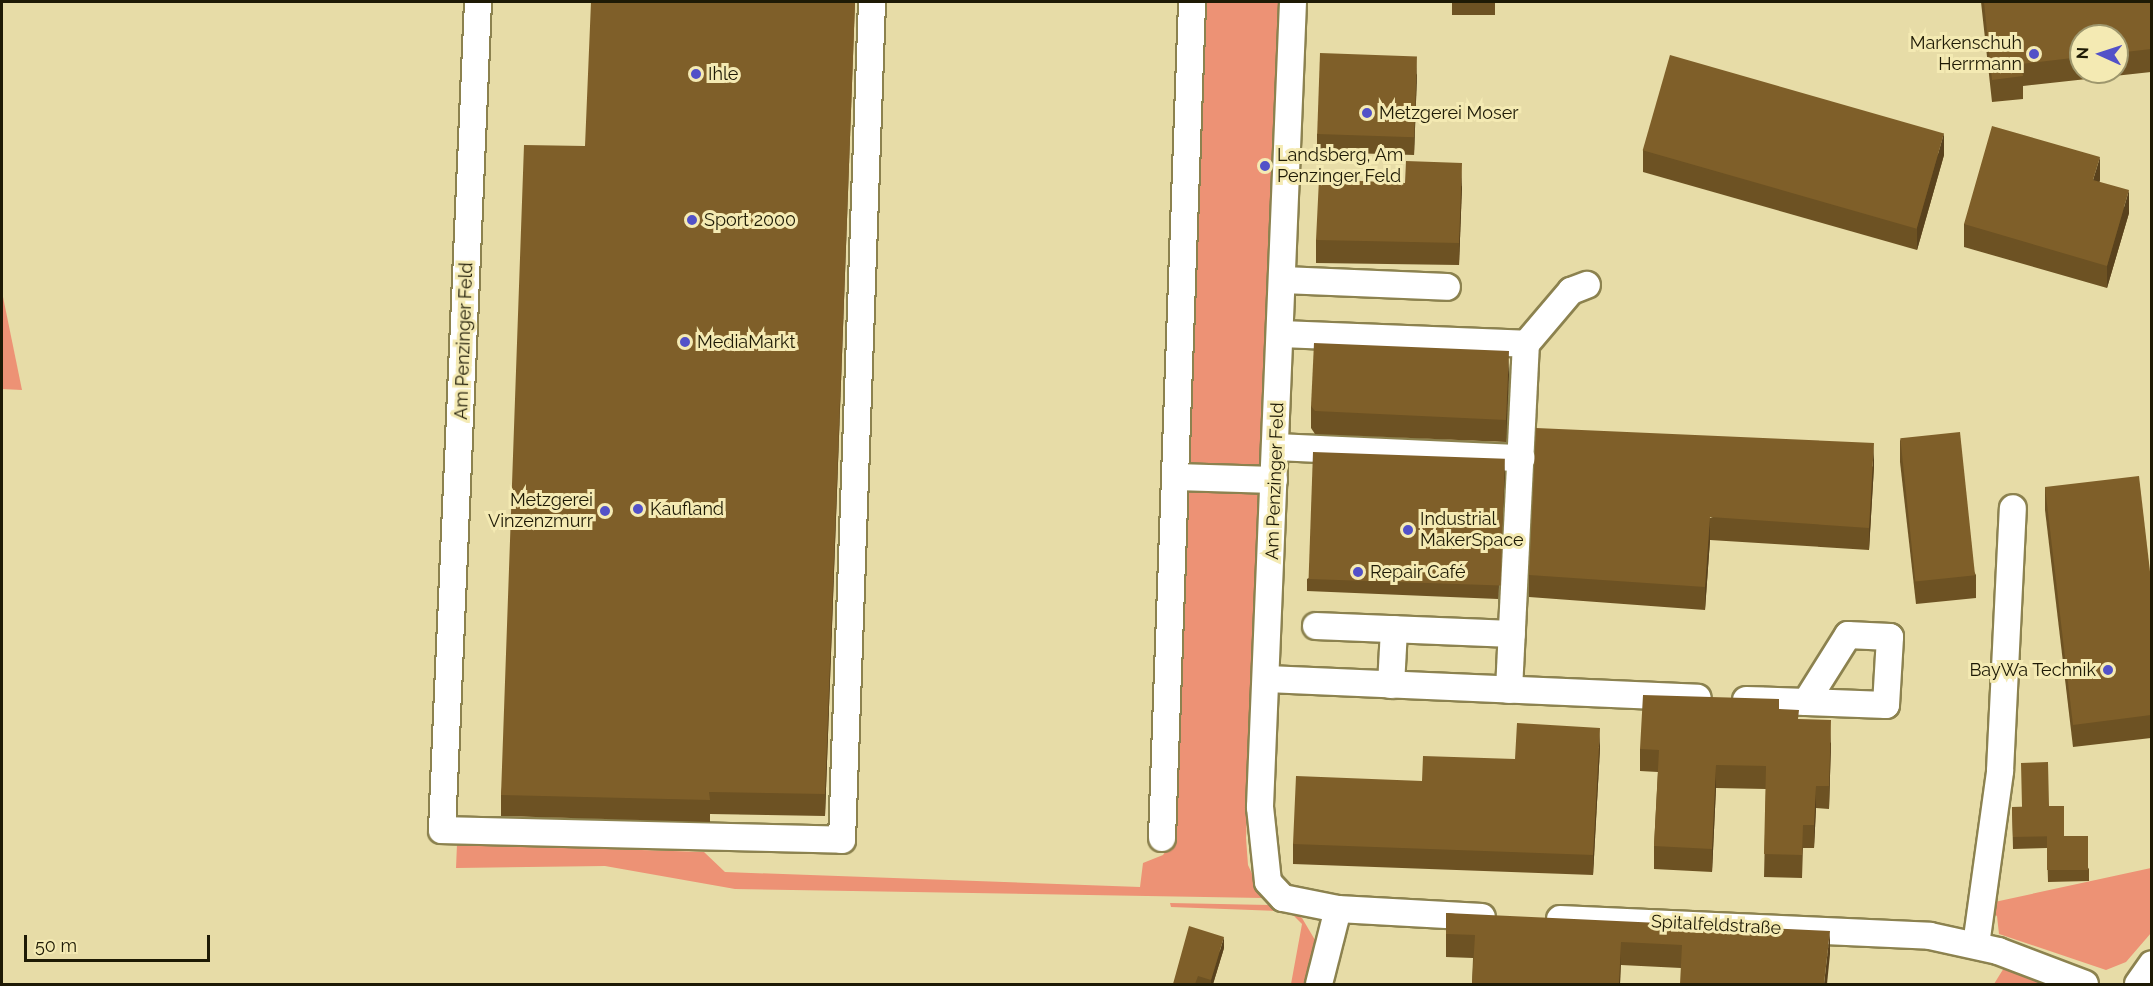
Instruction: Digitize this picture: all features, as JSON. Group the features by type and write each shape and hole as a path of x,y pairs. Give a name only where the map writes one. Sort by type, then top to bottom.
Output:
{"street":[{"name":"Am Penzinger Feld","path":"478,2 442,830 842,840 872,2"},
{"path":"1162,838 1192,2"},
{"name":"Am Penzinger Feld","path":"1293,2 1260,807 1268,882 1283,898 1338,909"},
{"path":"1282,280 1447,287"},
{"path":"1509,690 1526,344 1571,291 1587,285"},
{"path":"1281,334 1526,344"},
{"path":"1276,447 1522,458"},
{"path":"1176,477 1274,480"},
{"path":"1976,945 2000,771 2013,508"},
{"path":"1316,626 1512,634"},
{"path":"1392,684 1394,629"},
{"path":"1267,679 1806,702"},
{"path":"1319,984 1338,909"},
{"name":"Spitalfeldstraße","path":"1338,909 1930,936 1976,945 2085,984"},
{"path":"2138,984 2151,964"}],"shaded area":[{"path":"1206,2 1280,2 1262,469 1203,468 1192,465 1188,453"},
{"path":"2,292 22,390 2,389"},
{"path":"1196,490 1261,493 1246,838 1248,865 1263,898 735,889 605,866 456,868 457,844 704,852 725,872 1140,887 1143,863 1163,855 1170,845 1185,502 1188,492"},
{"path":"2151,868 2151,933 2126,962 2106,970 1999,934 1997,916 1976,906"},
{"path":"1170,903 1269,905 1279,911 1171,907"},
{"path":"1282,904 1302,918 1315,940 1304,984 1291,984 1302,924"},
{"path":"2007,963 2069,984 1994,984"}],"building":[{"path":"591,2 855,2 825,794 709,792 710,800 501,795 524,145 585,146"},
{"name":"Markenschuh Herrmann","path":"1984,2 2151,2 2151,49 2129,52 2129,24 2069,24 2069,58 2021,64 2023,76 1992,80"},
{"name":"Metzgerei Moser","path":"1320,53 1417,56 1414,137 1317,134"},
{"path":"1670,55 1944,134 1917,229 1643,150"},
{"path":"1992,126 2100,157 2093,180 2129,190 2107,266 1964,224"},
{"path":"1406,161 1462,163 1459,243 1316,240 1319,179 1405,183"},
{"path":"1314,343 1509,351 1506,420 1315,411 1311,406"},
{"path":"1536,428 1874,443 1869,528 1710,517 1705,587 1529,575"},
{"path":"1960,432 1975,575 1915,581 1900,438"},
{"name":"Industrial MakerSpace","path":"1313,452 1505,459 1500,586 1309,579"},
{"name":"BayWa Technik","path":"2139,476 2151,580 2151,715 2073,725 2045,487"},
{"path":"1643,695 1779,699 1779,709 1799,710 1798,719 1831,720 1829,786 1816,786 1814,825 1803,825 1802,855 1764,854 1766,766 1716,765 1712,849 1654,846 1659,750 1640,749"},
{"path":"1517,723 1600,728 1593,855 1293,844 1296,776 1422,781 1423,756 1515,759"},
{"path":"2048,762 2049,806 2064,806 2064,836 2013,837 2012,807 2022,807 2021,763"},
{"path":"2047,836 2088,836 2088,870 2047,870"},
{"path":"1446,913 1830,931 1824,984 1680,984 1682,945 1621,942 1619,984 1472,984 1475,935 1446,934"},
{"path":"1189,926 1224,937 1211,980 1198,976 1195,984 1173,984"}],"place":[{"name":"Markenschuh Herrmann","path":"2034,54"},
{"name":"Ihle","path":"696,74"},
{"name":"Metzgerei Moser","path":"1367,113"},
{"name":"Landsberg, Am Penzinger Feld","path":"1265,166"},
{"name":"Sport 2000","path":"692,220"},
{"name":"MediaMarkt","path":"685,342"},
{"name":"Kaufland","path":"638,509"},
{"name":"Metzgerei Vinzenzmurr","path":"605,511"},
{"name":"Industrial MakerSpace","path":"1408,530"},
{"name":"Repair Café","path":"1358,572"},
{"name":"BayWa Technik","path":"2108,670"}]}
